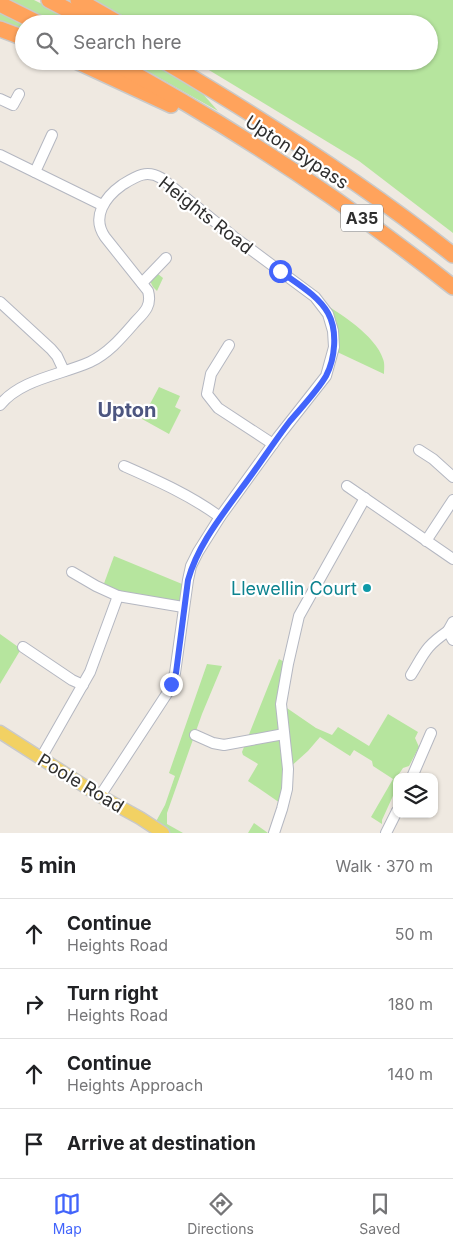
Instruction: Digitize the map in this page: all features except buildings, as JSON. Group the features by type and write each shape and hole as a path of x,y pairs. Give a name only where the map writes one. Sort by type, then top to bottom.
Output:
{"highway":[{"path":"49,0 78,15"},
{"path":"78,0 104,15"},
{"path":"0,4 22,15"},
{"path":"0,29 15,35"},
{"name":"A35","path":"96,70 179,108 214,128 268,154"},
{"name":"Upton Bypass","path":"127,70 268,154 381,232 453,287"},
{"name":"Upton Bypass","path":"179,70 302,147 453,255"},
{"name":"A35","path":"196,70 248,104 302,147"}],"main road":[{"name":"Poole Road","path":"0,732 100,796 163,833"}],"street":[{"path":"0,99 13,105 19,94"},
{"path":"35,172 52,135"},
{"path":"0,155 102,205 99,221 102,234 142,283 148,291 150,298 144,312 109,350 89,362 24,386 0,405"},
{"name":"Heights Road","path":"100,796 168,692 176,673 183,607 192,566 220,517 273,444 326,376 334,347 333,331 328,314 315,297 234,237 157,176 147,173 134,178 116,190 102,205"},
{"path":"142,283 166,258"},
{"path":"0,302 51,349 57,356 64,371"},
{"path":"229,345 214,366 207,394 218,408 273,444"},
{"path":"419,450 433,459 453,477"},
{"path":"124,466 178,490 220,517"},
{"path":"347,486 453,559"},
{"path":"287,833 275,830 286,789 288,769 281,704 299,616 365,498"},
{"path":"426,541 453,500"},
{"path":"72,572 118,596 183,607"},
{"path":"41,758 90,672 118,596"},
{"path":"411,675 430,644 451,631"},
{"path":"23,647 72,680 83,684"},
{"path":"414,773 431,733"},
{"path":"195,735 213,743 224,745 284,734"},
{"path":"386,833 394,818"}],"green space":[{"path":"10,0 34,0 64,15 40,15"},
{"path":"92,0 453,0 453,233 359,161 209,70 438,70 438,15 117,15"},
{"path":"0,13 15,20 15,30 0,24"},
{"path":"145,70 165,70 202,93 218,111"},
{"path":"158,274 163,278 157,291 150,281"},
{"path":"317,300 345,317 365,333 379,350 384,361 384,374 333,350 333,331"},
{"path":"159,387 180,396 175,407 181,410 169,434 142,419"},
{"path":"114,556 187,586 183,607 102,589"},
{"path":"0,634 21,649 0,684"},
{"path":"279,659 288,664 281,704 316,728 332,735 338,727 369,746 388,714 418,732 415,738 419,747 409,766 403,768 400,773 393,773 393,779 373,766 372,761 354,750 350,756 320,737 288,769 283,805 248,781 258,764 243,755 242,752"},
{"path":"207,664 222,666 202,714 167,813 167,824 183,833 163,833 153,827 165,805 175,776 169,773"},
{"path":"393,779 393,796 382,824 371,817"},
{"path":"254,823 268,833 248,833"}],"place":[{"name":"Llewellin Court","path":"367,588"}],"district":[{"name":"Upton","path":"127,410"}],"route":[{"path":"171,684 176,673 188,580 198,552 220,517 278,437 326,376 330,363 334,347 333,331 328,314 315,297 280,271"}]}
